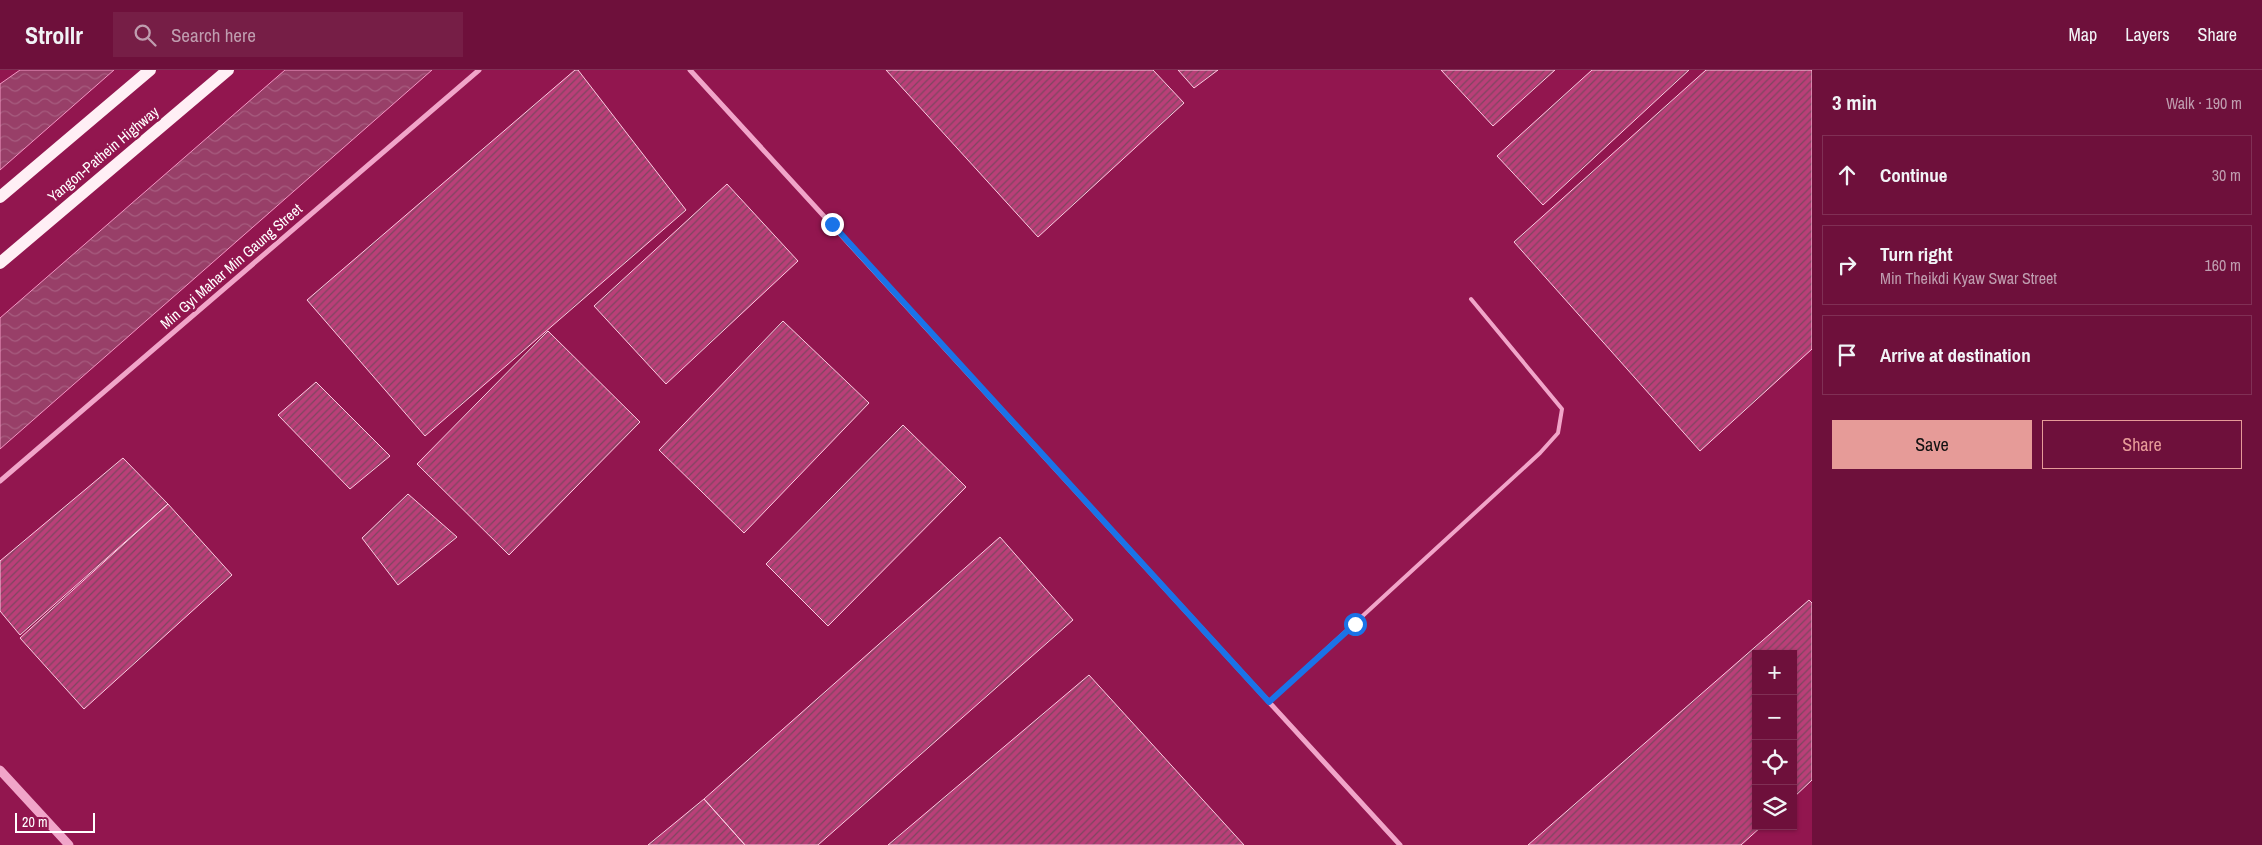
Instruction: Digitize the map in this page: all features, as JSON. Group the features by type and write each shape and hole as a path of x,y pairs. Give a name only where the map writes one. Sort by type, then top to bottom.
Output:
{"main road":[{"path":"0,197 150,70"},
{"name":"Yangon-Pathein Highway","path":"0,263 228,70"}],"street":[{"name":"Min Gyi Mahar Min Gaung Street","path":"0,481 478,70"},
{"path":"690,70 1400,845"},
{"path":"0,770 68,845"}],"lane":[{"path":"1269,702 1540,453 1558,433 1562,409 1471,299"}],"water":[{"path":"20,70 114,70 0,170 0,84"},
{"path":"285,70 432,70 0,449 0,318"}],"building":[{"path":"575,70 578,70 686,210 425,436 307,300"},
{"path":"886,70 1153,70 1184,103 1038,237"},
{"path":"1178,70 1218,70 1194,88"},
{"path":"1441,70 1555,70 1493,126"},
{"path":"1592,70 1689,70 1543,205 1497,156"},
{"path":"1706,70 1812,70 1812,349 1700,451 1514,242"},
{"path":"727,184 798,261 666,384 594,306"},
{"path":"783,321 869,403 744,533 659,450"},
{"path":"548,331 640,422 509,555 417,464"},
{"path":"316,382 390,456 350,489 278,415"},
{"path":"903,425 966,487 828,626 766,564"},
{"path":"123,458 168,504 20,635 0,611 0,561"},
{"path":"408,494 457,537 398,585 362,538"},
{"path":"168,504 232,575 84,709 20,638"},
{"path":"1000,537 1073,620 818,845 745,845 704,799"},
{"path":"1809,600 1812,603 1812,780 1797,794 1797,650 1752,650 1752,830 1758,830 1741,845 1528,845"},
{"path":"1089,675 1244,845 888,845"},
{"path":"704,799 745,845 648,845"}],"route":[{"path":"832,224 1269,702 1355,624"}]}
